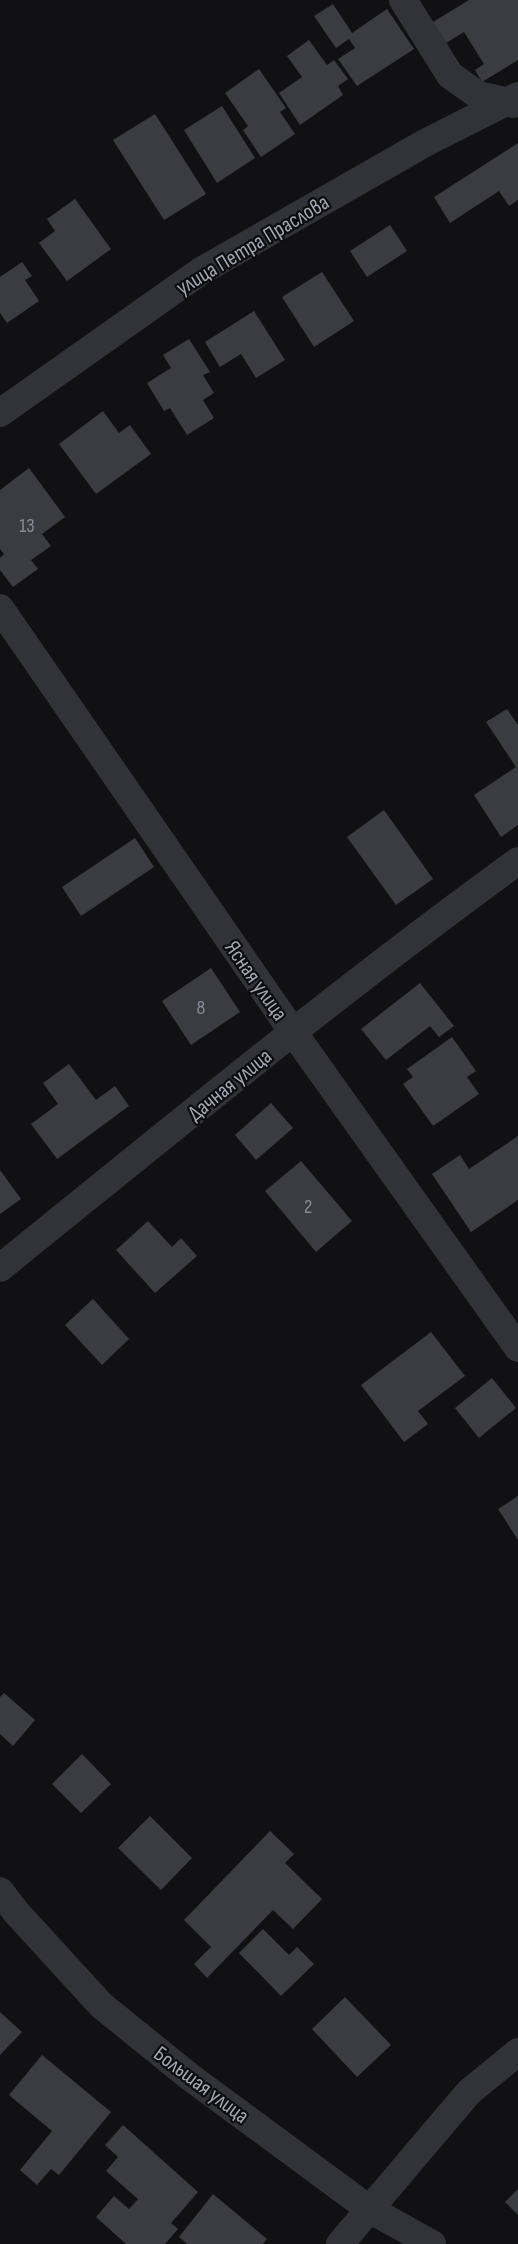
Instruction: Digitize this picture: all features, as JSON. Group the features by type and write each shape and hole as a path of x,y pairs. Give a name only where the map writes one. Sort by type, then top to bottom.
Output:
{"street":[{"path":"403,0 450,75 478,95 515,102"},
{"name":"улица Петра Праслова","path":"0,413 201,271 425,142 515,102"},
{"name":"Ясная улица","path":"0,608 293,1032 518,1348"},
{"name":"Дачная улица","path":"0,1268 293,1032 518,861"},
{"name":"Большая улица","path":"0,1891 16,1912 101,2005 190,2078 369,2209 432,2244"},
{"path":"340,2244 469,2091 518,2052"}],"building":[{"path":"469,0 518,0 518,60 482,82 475,70 484,64 464,32 446,43 433,22"},
{"path":"333,4 352,33 387,9 414,49 357,86 338,59 355,48 349,39 336,48 314,16"},
{"path":"309,40 327,65 334,60 348,79 338,86 343,95 300,125 279,93 302,77 287,56"},
{"path":"259,69 286,108 280,112 295,134 261,157 243,130 248,126 225,93"},
{"path":"222,106 255,158 217,183 184,130"},
{"path":"155,114 206,194 164,220 113,140"},
{"path":"518,143 518,200 509,206 499,191 450,223 434,197"},
{"path":"75,199 111,249 67,281 39,243 55,231 47,219"},
{"path":"390,225 407,251 367,277 350,251"},
{"path":"22,262 32,276 25,280 39,301 7,323 0,313 0,277"},
{"path":"322,272 354,321 314,347 282,297"},
{"path":"254,311 285,360 256,378 241,354 220,367 205,342"},
{"path":"189,339 210,372 203,375 214,393 203,400 214,418 187,435 170,408 164,411 147,383 171,368 163,355"},
{"path":"103,411 119,433 130,425 151,454 96,494 59,444"},
{"path":"29,468 65,517 42,534 51,546 31,560 38,569 13,587 0,570 0,558 4,554 0,549 0,490"},
{"path":"507,709 518,725 518,825 501,837 474,795 516,767 486,722"},
{"path":"384,810 433,879 396,905 347,837"},
{"path":"135,838 154,867 81,916 62,887"},
{"path":"211,968 240,1012 191,1045 162,1001"},
{"path":"420,983 454,1026 439,1037 430,1026 386,1060 361,1029"},
{"path":"452,1037 476,1071 467,1077 479,1094 433,1126 403,1084 413,1077 407,1069"},
{"path":"69,1064 96,1100 115,1086 129,1106 57,1159 31,1124 58,1104 43,1083"},
{"path":"271,1103 293,1128 256,1160 235,1135"},
{"path":"518,1136 518,1200 471,1232 432,1174 460,1155 469,1169"},
{"path":"301,1161 352,1221 316,1252 265,1191"},
{"path":"0,1170 21,1199 0,1214"},
{"path":"148,1221 172,1247 181,1238 197,1256 155,1293 116,1250"},
{"path":"93,1299 129,1339 102,1365 65,1325"},
{"path":"431,1332 465,1376 418,1411 428,1424 404,1442 361,1385"},
{"path":"492,1378 516,1408 479,1438 455,1408"},
{"path":"518,1496 518,1540 498,1509"},
{"path":"4,1693 35,1720 13,1746 0,1734 0,1697"},
{"path":"82,1754 111,1784 81,1813 52,1784"},
{"path":"150,1816 192,1858 161,1890 118,1848"},
{"path":"270,1831 294,1854 285,1863 322,1899 293,1929 273,1910 207,1978 194,1964 211,1947 184,1920"},
{"path":"263,1929 289,1955 297,1947 314,1964 281,1996 239,1953"},
{"path":"345,1997 391,2045 357,2077 312,2029"},
{"path":"0,2012 22,2032 0,2055"},
{"path":"42,2055 111,2112 59,2175 51,2169 37,2185 20,2170 52,2131 9,2095"},
{"path":"123,2125 198,2192 171,2223 178,2229 165,2244 126,2244 96,2217 114,2196 129,2209 138,2199 106,2171 118,2157 105,2145"},
{"path":"518,2189 518,2215 505,2202"},
{"path":"213,2194 267,2239 263,2244 187,2244 179,2237"}]}
